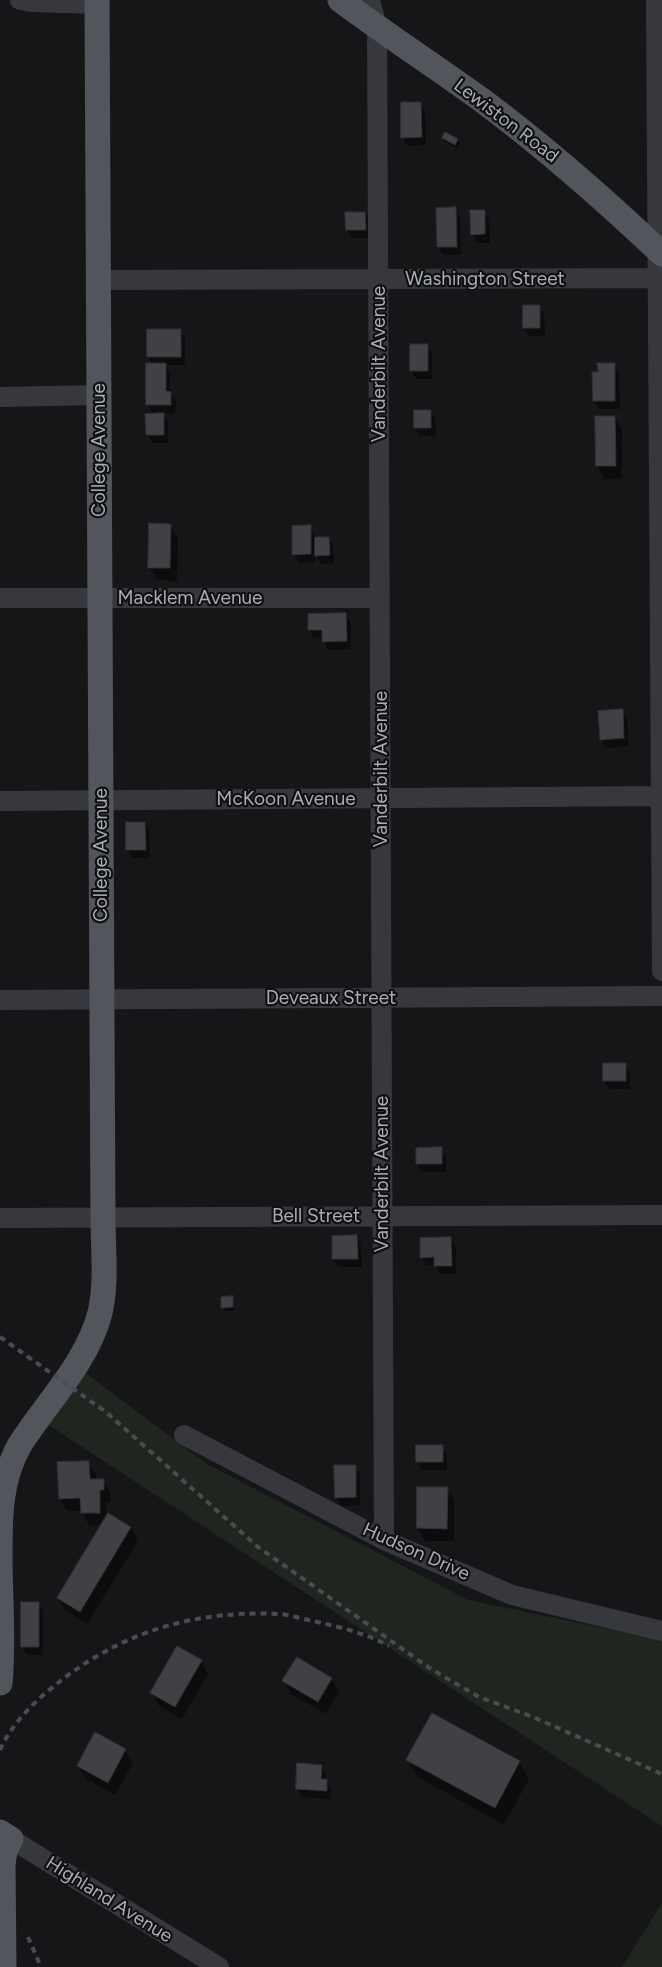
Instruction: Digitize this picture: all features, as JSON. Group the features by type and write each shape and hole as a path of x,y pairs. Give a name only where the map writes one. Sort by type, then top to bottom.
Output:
{"main road":[{"name":"Lewiston Road","path":"340,0 483,102 588,187 660,265"},
{"name":"College Avenue","path":"0,1683 0,1509 4,1480 19,1446 77,1363 95,1328 101,1303 103,1218 97,2"},
{"path":"4,1967 3,1864 5,1836"}],"street":[{"path":"20,0 31,2 97,2"},
{"name":"Vanderbilt Avenue","path":"370,0 377,28 384,1540"},
{"path":"656,0 659,45 662,971"},
{"name":"Washington Street","path":"98,280 378,279 660,265"},
{"path":"0,396 99,395"},
{"name":"Macklem Avenue","path":"0,598 380,598"},
{"name":"McKoon Avenue","path":"0,800 662,796"},
{"name":"Deveaux Street","path":"0,1000 662,996"},
{"name":"Bell Street","path":"0,1218 662,1214"},
{"name":"Hudson Drive","path":"184,1436 384,1540 512,1595 662,1631"},
{"name":"Highland Avenue","path":"5,1836 219,1967"}],"shaded area":[{"path":"84,1372 207,1464 468,1600 662,1640 662,1826 47,1424"},
{"path":"662,1903 662,1967 622,1967"}],"building":[{"path":"401,102 421,102 422,137 401,138"},
{"path":"445,132 458,139 455,145 442,138"},
{"path":"456,207 457,247 437,247 436,208"},
{"path":"470,210 485,210 485,234 471,235"},
{"path":"345,212 365,212 366,230 346,230"},
{"path":"523,305 540,305 540,328 523,328"},
{"path":"147,329 181,329 181,357 147,357"},
{"path":"410,344 428,344 428,371 410,371"},
{"path":"146,363 166,363 166,391 171,392 171,405 146,405"},
{"path":"597,363 615,363 615,401 593,401 592,372 598,372"},
{"path":"414,410 431,410 431,428 414,428"},
{"path":"164,413 164,435 146,435 145,414"},
{"path":"595,416 615,416 616,466 596,466"},
{"path":"149,523 171,524 170,568 148,568"},
{"path":"311,525 311,554 292,555 292,526"},
{"path":"315,537 329,537 330,555 315,556"},
{"path":"346,613 347,641 322,642 322,630 308,630 308,614"},
{"path":"623,709 624,738 600,740 598,711"},
{"path":"126,822 145,822 146,850 126,850"},
{"path":"603,1063 626,1063 626,1081 603,1081"},
{"path":"442,1147 442,1164 416,1164 416,1148"},
{"path":"357,1235 358,1259 332,1259 332,1236"},
{"path":"451,1237 452,1266 434,1266 434,1257 420,1258 420,1238"},
{"path":"233,1296 233,1307 221,1308 221,1297"},
{"path":"416,1445 443,1445 443,1462 416,1462"},
{"path":"89,1461 90,1479 104,1479 104,1490 100,1490 100,1513 81,1513 80,1498 59,1499 57,1462"},
{"path":"334,1465 356,1465 356,1497 335,1498"},
{"path":"417,1487 448,1487 447,1529 417,1528"},
{"path":"108,1513 131,1527 80,1612 57,1598"},
{"path":"21,1602 39,1602 39,1647 21,1647"},
{"path":"177,1646 202,1660 175,1707 150,1693"},
{"path":"297,1657 332,1678 318,1702 282,1681"},
{"path":"432,1713 520,1761 495,1808 406,1760"},
{"path":"95,1732 126,1749 108,1783 77,1766"},
{"path":"297,1763 322,1765 321,1779 327,1779 327,1791 296,1789"}],"railway":[{"path":"0,1337 106,1412 258,1547 431,1669 479,1697 533,1717 662,1774"},
{"path":"0,1750 5,1739 19,1720 44,1694 63,1679 87,1662 112,1648 138,1636 165,1627 192,1620 220,1616 280,1614 352,1631 371,1637 389,1646"},
{"path":"28,1937 41,1967"}]}
